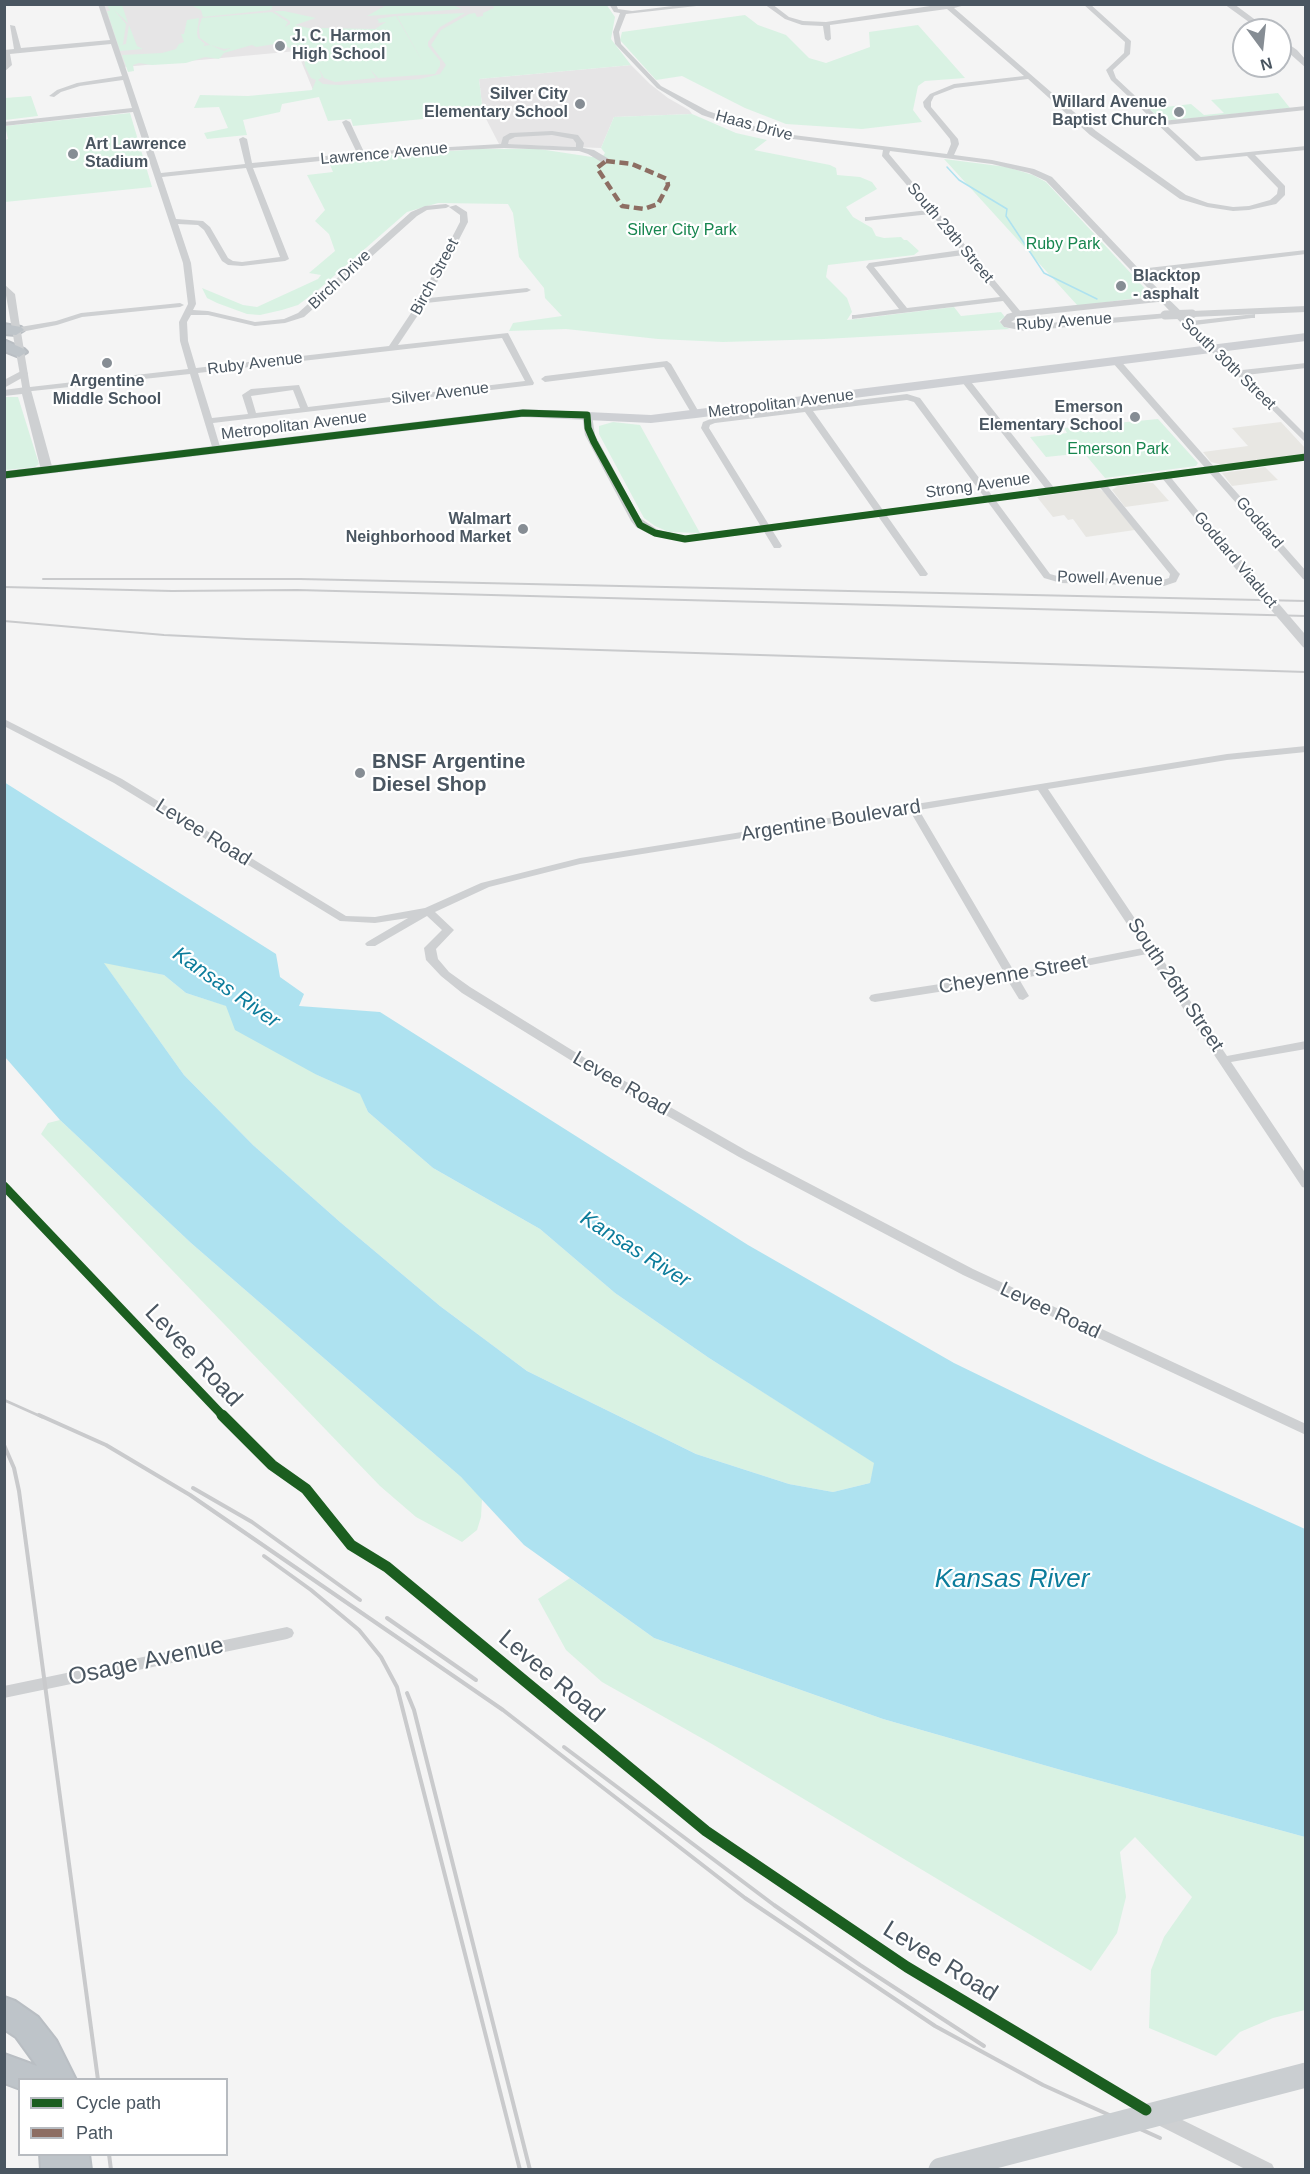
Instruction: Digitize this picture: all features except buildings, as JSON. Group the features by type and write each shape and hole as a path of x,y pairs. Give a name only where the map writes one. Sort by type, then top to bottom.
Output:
{"highway":[{"path":"4,2011 27,2027 45,2050 59,2078"},
{"path":"4,2068 31,2078"}],"main road":[{"name":"Metropolitan Avenue","path":"4,475 523,413 651,418 696,414 1211,347 1305,337"},
{"path":"941,2169 1305,2075"}],"street":[{"path":"100,4 175,221 189,273 192,304 183,322 184,341 217,450"},
{"path":"612,4 616,11 624,14 711,4"},
{"path":"622,4 626,10 624,14"},
{"path":"767,4 794,21 826,24 966,4"},
{"path":"1086,4 1128,41 1127,54 1109,70 1113,79 1199,159 1305,148"},
{"path":"1228,4 1248,18"},
{"path":"948,6 1093,133 1183,196 1207,205 1233,209 1273,202 1281,195 1282,188 1278,181 1249,154"},
{"name":"Haas Drive","path":"624,14 621,16 616,32 618,44 659,87 690,106 725,120 767,132 949,157"},
{"path":"8,23 18,51"},
{"path":"826,24 828,39"},
{"path":"4,70 9,65 5,52 113,42"},
{"path":"1292,50 1305,66"},
{"path":"949,157 955,144 954,139 932,112 927,102 932,95 945,88 1030,77"},
{"path":"52,96 79,84 124,78"},
{"path":"1161,123 1305,108"},
{"path":"4,124 135,110"},
{"path":"346,122 362,155"},
{"path":"504,146 506,140 513,135 552,133 575,138 580,143 579,149"},
{"path":"175,221 200,223 207,229 225,259 231,262 242,264 285,259 249,166 243,139"},
{"name":"Lawrence Avenue","path":"159,175 362,155 504,146 579,149 591,152 606,161"},
{"name":"South 29th Street","path":"887,150 885,154 1018,314"},
{"name":"South 30th Street","path":"949,157 1017,167 1049,179 1163,299 1190,319 1211,347 1240,373 1305,441"},
{"name":"Birch Street","path":"392,348 423,302 464,222 464,214 450,206"},
{"name":"Birch Drive","path":"188,312 255,324 285,321 301,315 414,214 425,208 450,206"},
{"path":"868,219 933,212"},
{"path":"905,311 870,267 878,262 966,252"},
{"path":"1138,272 1305,252"},
{"path":"4,286 11,294 8,330 12,349 23,373 47,470"},
{"path":"423,302 527,290"},
{"name":"Ruby Avenue","path":"855,317 1004,299"},
{"name":"Ruby Avenue","path":"1163,299 1018,314 1011,316 1005,322 1008,325 1025,327 1166,315 1190,319 1286,311"},
{"path":"8,330 57,323 81,315 180,305"},
{"path":"1264,315 1305,309"},
{"path":"1190,319 1252,316"},
{"name":"Ruby Avenue","path":"4,393 505,335 530,383"},
{"path":"1115,360 1212,470"},
{"path":"545,379 667,364 696,414"},
{"path":"1240,373 1305,365"},
{"path":"4,385 23,373"},
{"path":"965,380 1052,491"},
{"name":"Silver Avenue","path":"208,421 530,383"},
{"path":"253,416 246,395 272,389 296,387 305,410"},
{"path":"777,546 705,428 706,424 712,421 907,397 917,400 991,500"},
{"path":"808,410 922,574"},
{"name":"Strong Avenue","path":"587,415 590,435 635,519 640,525 655,533 670,537 692,538 767,529 1305,458"},
{"name":"Goddard","path":"1212,470 1305,577"},
{"name":"Goddard Viaduct","path":"1165,476 1305,643"},
{"name":"Powell Avenue","path":"991,500 1047,576 1061,580 1164,583 1173,580 1175,574 1102,485"},
{"name":"Levee Road","path":"4,722 118,781 344,919 375,920 428,911 448,930 430,948 432,960 445,974 466,990 585,1063 753,1159 968,1272 1305,1430"},
{"name":"Argentine Boulevard","path":"371,944 428,911 485,885 580,861 1227,757 1305,749"},
{"name":"South 26th Street","path":"1042,788 1152,950 1305,1184"},
{"path":"913,808 1023,996"},
{"name":"Cheyenne Street","path":"875,998 1152,950"},
{"path":"1224,1060 1305,1045"},
{"name":"Osage Avenue","path":"4,1692 287,1633"},
{"path":"1146,2110 1266,2169"}],"shaded area":[{"name":"J. C. Harmon High School","path":"501,4 508,15 457,79 313,90 297,51 124,67 104,5"},
{"name":"Silver City Elementary School","path":"631,65 650,84 692,114 614,117 601,148 499,144 483,113 479,79"},
{"path":"1281,422 1305,448 1305,454 1222,465 1211,462 1203,452 1248,446 1232,428"},
{"path":"1265,467 1278,480 1232,486 1222,473"},
{"path":"1153,483 1169,501 1125,507 1112,490 1118,486"},
{"path":"1098,488 1104,492 1135,530 1086,537 1073,519 1068,520 1064,515 1053,517 1037,497"}],"green space":[{"path":"388,4 453,5 462,9 367,16"},
{"path":"606,4 615,17 611,39 631,65 479,79 483,113 353,126 351,119 328,121 319,97 282,104 280,112 243,120 247,135 207,139 204,133 228,128 219,107 194,108 200,95 248,96 312,90 316,80 311,78 305,66 304,56 281,43 256,47 252,45 224,53 219,59 205,57 186,63 152,65 139,63 133,65 134,71 128,72 122,55 162,53 176,49 184,42 181,34 184,34 187,20 199,18 198,38 205,44 203,46 210,45 200,38 199,27 202,18 272,12 288,22 285,27 290,24 290,21 274,11 284,11 316,18 295,25 317,30 322,28 375,29 386,22 377,23 379,22 377,19 396,16 424,64 397,16 465,13 440,27 428,42 428,46 440,61 435,74 378,78 370,69 376,78 335,82 324,78 319,69 322,77 318,80 323,84 339,85 420,79 440,74 446,65 431,45 441,30 469,14 475,13 477,17 483,16 483,13 494,8 493,5"},
{"path":"107,5 122,5 128,23 114,10 126,24 123,44 120,45 126,44 129,25 137,46 143,49 120,51"},
{"path":"191,5 273,5 271,10 203,17 201,10"},
{"path":"745,15 758,25 786,35 809,58 826,63 870,47 869,32 918,25 965,78 925,81 918,86 913,110 922,122 862,129 786,124 745,108 682,76 656,80 620,40 622,32"},
{"path":"1278,93 1290,108 1164,121 1149,109 1191,104 1204,115 1224,113 1211,100"},
{"path":"31,96 38,116 5,120 5,98"},
{"name":"Art Lawrence Stadium","path":"130,113 152,187 5,202 5,140 8,139 5,126"},
{"name":"Silver City Park","path":"692,114 736,133 767,140 754,150 830,165 836,168 837,175 860,177 872,182 877,189 846,207 853,217 872,228 876,236 901,237 919,251 914,255 828,265 826,277 847,298 852,312 847,320 954,307 961,316 1001,312 1005,317 999,321 1004,327 1010,329 723,342 658,339 566,329 509,331 513,323 562,316 545,298 544,288 519,257 513,213 508,204 438,203 407,212 318,290 298,305 282,310 260,315 247,314 207,298 202,288 243,305 257,307 318,279 321,275 309,273 335,251 329,234 315,221 325,210 307,175 333,172 328,160 478,149 539,149 592,157 603,156 605,153 601,148 614,117"},
{"name":"Ruby Park","path":"944,159 1007,167 1033,175 1046,182 1152,296 1078,306"},
{"path":"5,397 18,397 39,464 35,467 5,470"},
{"name":"Emerson Park","path":"1158,419 1198,463 1196,466 1105,478 1084,453 1046,457 1030,437 1067,433 1064,428"},
{"path":"613,422 640,425 700,533 669,532 644,518 599,434 599,426"},
{"path":"103,962 164,975 186,993 227,1006 317,1075 361,1094 368,1112 433,1168 540,1229 615,1293 709,1358 875,1463 870,1483 833,1492 789,1484 696,1454 527,1371 440,1306 253,1145 184,1075"},
{"path":"60,1120 191,1243 461,1477 482,1499 481,1517 477,1530 462,1542 416,1517 380,1486 41,1134 48,1123"},
{"path":"570,1578 654,1638 883,1719 1305,1837 1305,2010 1273,2018 1240,2032 1216,2056 1149,2028 1151,1970 1164,1937 1192,1897 1135,1837 1120,1852 1126,1897 1117,1933 1091,1971 712,1744 602,1682 566,1650 538,1599"}],"water":[{"name":"Kansas River","path":"4,782 276,954 280,977 304,994 299,1006 380,1012 748,1245 954,1363 1149,1458 1305,1529 1305,1837 883,1719 654,1638 524,1545 461,1477 191,1243 60,1120 5,1057","holes":["104,963 164,975 186,993 226,1006 235,1030 317,1075 360,1094 368,1112 433,1168 540,1229 615,1293 709,1358 874,1463 870,1483 833,1492 789,1484 696,1454 527,1371 440,1306 253,1145 184,1075"]}],"waterway":[{"path":"947,167 959,180 1007,209 1006,216 1044,273 1097,299"}],"railway":[{"path":"43,579 300,579 1306,601"},
{"path":"4,587 172,591 297,590 1306,616"},
{"path":"4,621 164,635 246,639 1306,672"},
{"path":"4,1400 42,1417"},
{"path":"39,1415 106,1445 190,1495 503,1710 745,1898 935,2026 1043,2085 1160,2138"},
{"path":"4,1445 14,1468 19,1491 98,2078"},
{"path":"193,1488 252,1522 360,1600"},
{"path":"264,1556 311,1590 359,1630 381,1657 397,1687 520,2170"},
{"path":"387,1618 476,1680"},
{"path":"407,1693 414,1710 530,2170"},
{"path":"564,1747 774,1905 860,1965 984,2046"},
{"path":"109,2156 111,2170"}],"marked path":[{"path":"606,161 632,164 667,179 668,185 658,204 644,209 622,206 597,168 606,161"}],"cycle path":[{"path":"4,475 523,413 587,415 588,428 594,442 640,525 655,533 685,539 1306,457"},
{"path":"4,1186 218,1411 272,1465 306,1489 351,1545 387,1567 706,1831 907,1967 1146,2110"}],"place":[{"name":"J. C. Harmon High School","path":"280,46"},
{"name":"Silver City Elementary School","path":"580,104"},
{"name":"Willard Avenue Baptist Church","path":"1179,112"},
{"name":"Art Lawrence Stadium","path":"73,154"},
{"name":"Blacktop - asphalt","path":"1121,286"},
{"name":"Argentine Middle School","path":"107,363"},
{"name":"Emerson Elementary School","path":"1135,417"},
{"name":"Walmart Neighborhood Market","path":"523,529"},
{"name":"BNSF Argentine Diesel Shop","path":"360,773"}]}
